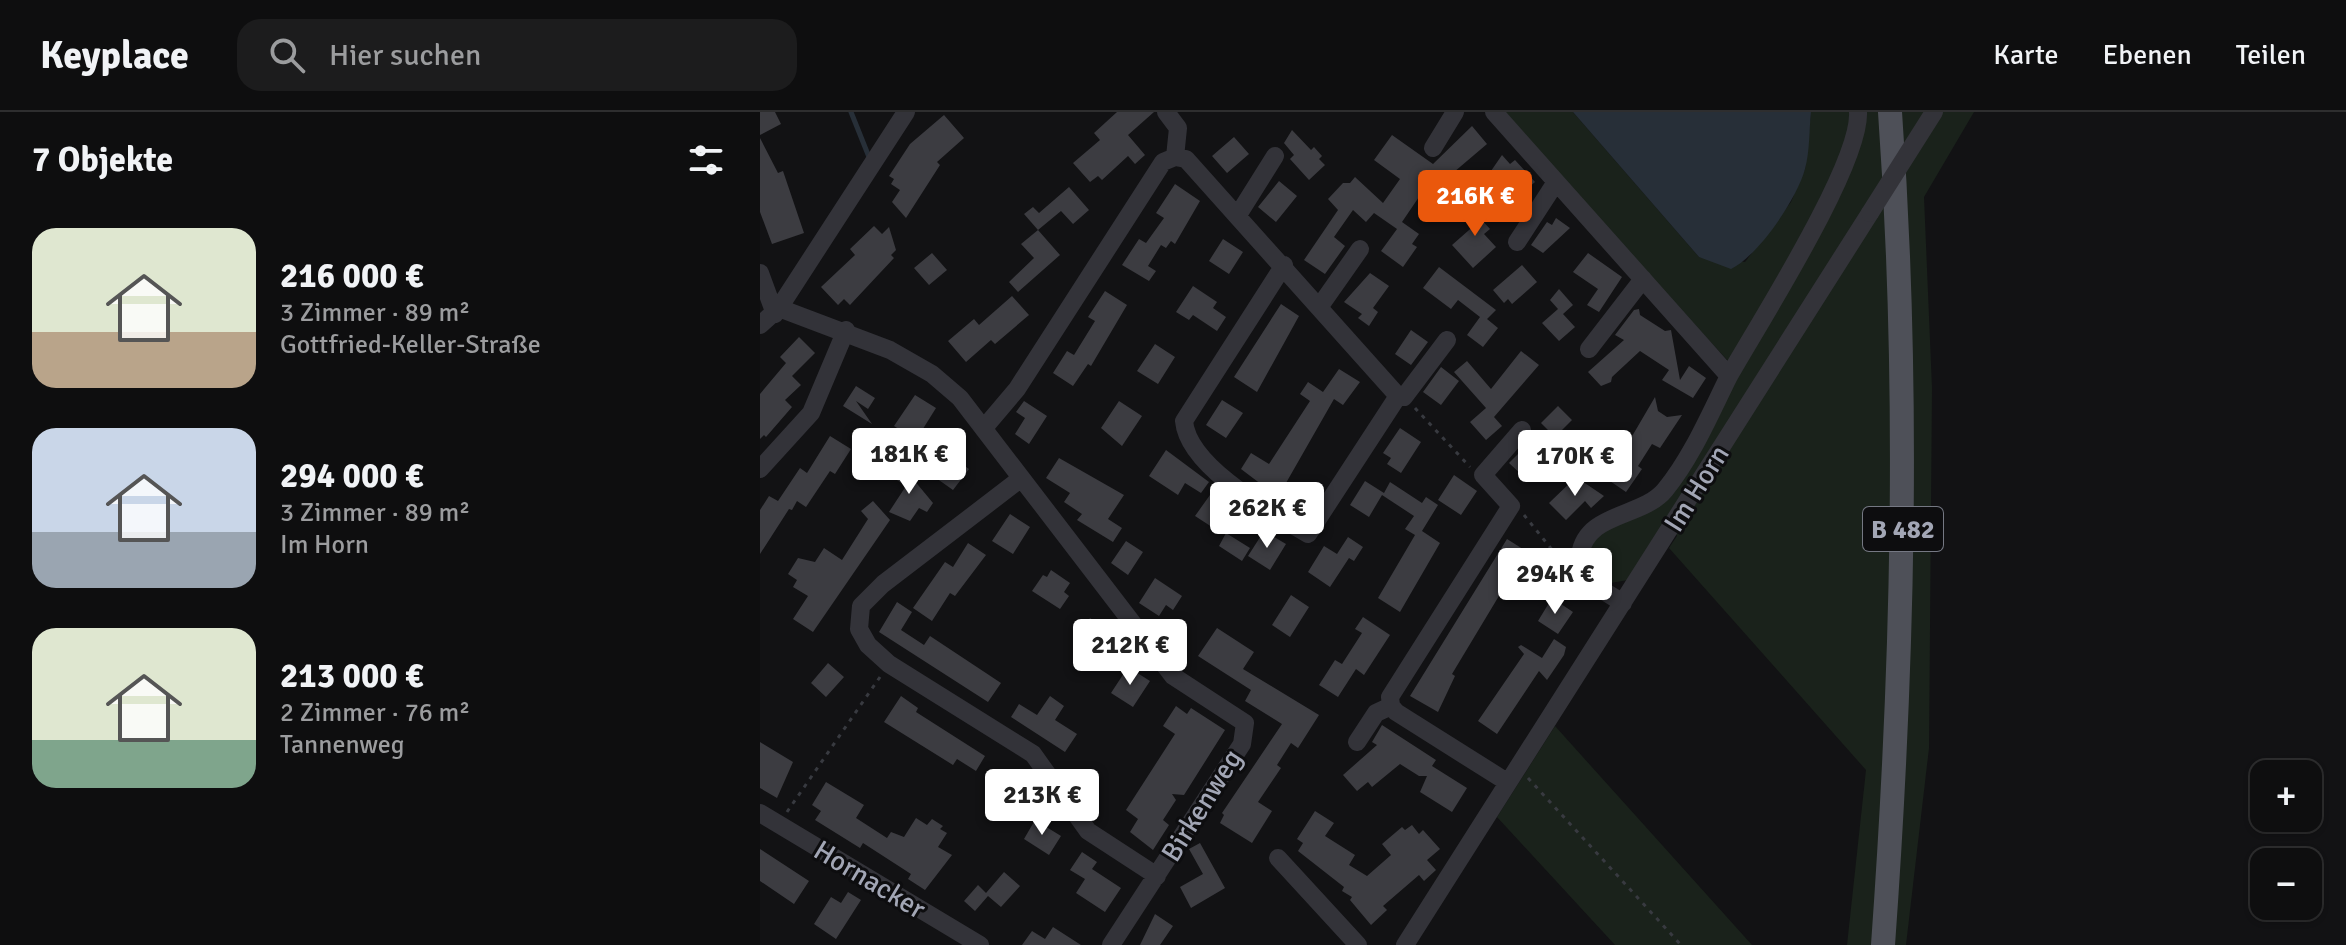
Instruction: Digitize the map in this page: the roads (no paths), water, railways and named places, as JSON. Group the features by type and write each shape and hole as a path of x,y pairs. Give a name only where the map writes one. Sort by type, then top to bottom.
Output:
{"main road":[{"name":"B 482","path":"1883,945 1898,742 1903,585 1903,346 1890,112"}],"street":[{"path":"771,316 906,112"},
{"path":"1166,112 1178,128 1175,157"},
{"path":"1433,148 1455,112"},
{"path":"1494,112 1501,116 1729,376"},
{"path":"1623,603 1596,585 1583,571 1579,561 1582,546 1591,531 1664,492 1838,182 1859,129 1858,112"},
{"name":"Im Horn","path":"1405,945 1934,112"},
{"path":"1238,215 1275,156"},
{"path":"984,428 1017,389 1163,162 1175,157 1186,159 1401,397"},
{"path":"1517,242 1556,182"},
{"path":"1320,306 1360,249"},
{"path":"1284,265 1184,421 1185,434 1235,490 1308,534 1401,397 1447,340"},
{"path":"760,273 771,316"},
{"path":"1589,349 1643,279"},
{"name":"Birkenweg","path":"771,316 846,330 932,374 960,398 1019,480 1173,676 1245,723 1242,744 1111,945"},
{"path":"760,469 811,413 846,330"},
{"path":"1391,706 1390,697 1511,506 1483,475 1522,430"},
{"path":"1019,480 883,584 861,606 859,629 868,645 889,664 1033,754 1088,831 1157,876"},
{"path":"1357,742 1376,713 1391,706"},
{"path":"1391,706 1512,774"},
{"name":"Hornacker","path":"760,813 980,945"},
{"path":"1278,858 1358,945"}],"waterway":[{"path":"851,112 869,157"}]}
